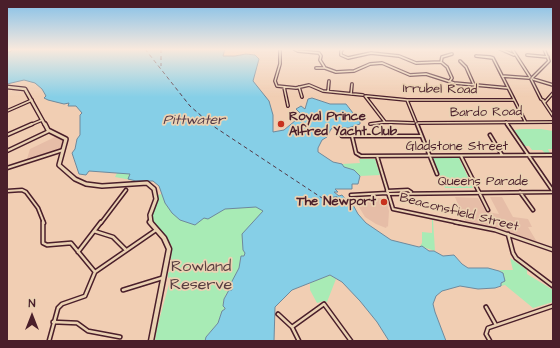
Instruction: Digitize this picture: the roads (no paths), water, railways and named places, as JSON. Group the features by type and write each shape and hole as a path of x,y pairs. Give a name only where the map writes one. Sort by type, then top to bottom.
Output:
{"main road":[{"path":"7,87 25,89 49,131 66,139 60,161 60,168 80,182 102,186 121,186 142,183 151,185 155,191 156,199 150,212 150,219 156,230 164,238 169,249 165,277 151,341"}],"street":[{"name":"Irrubel Road","path":"280,65 275,81 277,86 299,87 310,85 328,91 407,100 514,100"},
{"path":"316,68 325,68 336,72 344,72 359,69 367,65"},
{"path":"387,65 409,75 430,75 449,82 508,88"},
{"path":"446,65 452,78 449,82"},
{"path":"464,65 474,85"},
{"path":"497,65 525,122"},
{"path":"523,65 553,116"},
{"path":"531,78 545,65"},
{"path":"502,76 531,78 553,85"},
{"path":"328,91 330,81"},
{"path":"351,94 352,84"},
{"path":"284,87 288,106"},
{"path":"299,87 302,97"},
{"path":"545,101 553,93"},
{"path":"365,96 385,122"},
{"path":"7,111 32,100"},
{"path":"407,100 437,174"},
{"path":"7,135 42,120"},
{"name":"Bardo Road","path":"370,124 385,122 553,122"},
{"path":"506,122 553,191"},
{"path":"7,151 49,131"},
{"path":"490,135 502,155"},
{"path":"342,136 421,136"},
{"name":"Gladstone Street","path":"352,136 356,153 361,156 553,155"},
{"path":"7,168 64,150"},
{"path":"377,156 388,194"},
{"path":"461,156 488,210"},
{"path":"7,191 22,190 26,192 38,208 44,224 43,243 47,245 71,243 95,272"},
{"path":"78,252 126,190"},
{"name":"Queens Parade","path":"351,195 553,191"},
{"path":"520,192 529,207 533,210"},
{"name":"Beaconsfield Street","path":"388,194 391,206 396,209 495,230 553,250"},
{"path":"48,341 58,308 62,304 85,296 95,272 156,230"},
{"path":"93,231 113,237 126,250"},
{"path":"508,234 512,253 516,258 553,286"},
{"path":"123,290 165,277"},
{"path":"292,327 324,304 351,341"},
{"path":"490,341 486,334 486,329 553,306"},
{"path":"486,307 496,325"},
{"path":"278,314 292,327 299,341"},
{"path":"54,322 77,324 88,332 120,337"}],"water":[{"name":"Pittwater","path":"7,65 257,65 253,81 269,101 273,115 273,132 284,130 302,115 296,109 301,106 305,109 308,99 312,98 330,104 346,104 360,122 360,124 348,128 336,127 331,129 327,137 322,140 318,148 318,152 333,162 342,164 344,167 354,170 360,176 358,184 352,184 352,189 335,189 338,192 334,192 339,196 342,195 347,201 352,203 358,214 366,223 391,240 419,247 422,246 429,251 434,251 443,256 454,255 468,268 488,268 499,271 503,273 505,281 501,283 501,286 495,288 478,289 460,286 442,291 436,296 433,304 446,341 389,341 377,322 360,301 342,282 330,275 292,290 275,307 274,341 205,341 206,337 218,323 222,311 225,309 223,306 224,299 229,290 232,290 230,285 239,268 241,256 244,256 245,253 243,250 242,234 263,211 256,207 225,209 208,219 204,218 195,225 180,220 172,213 165,203 159,186 153,181 136,181 128,179 130,174 89,171 86,175 79,174 72,153 80,135 80,115 82,113 76,106 68,106 69,103 64,104 44,98 46,96 42,89 35,83 24,80 7,84"}],"place":[{"name":"Royal Prince Alfred Yacht Club","path":"281,124"},
{"name":"The Newport","path":"384,202"}],"park label":[{"name":"Rowland Reserve","path":"201,277"}]}
